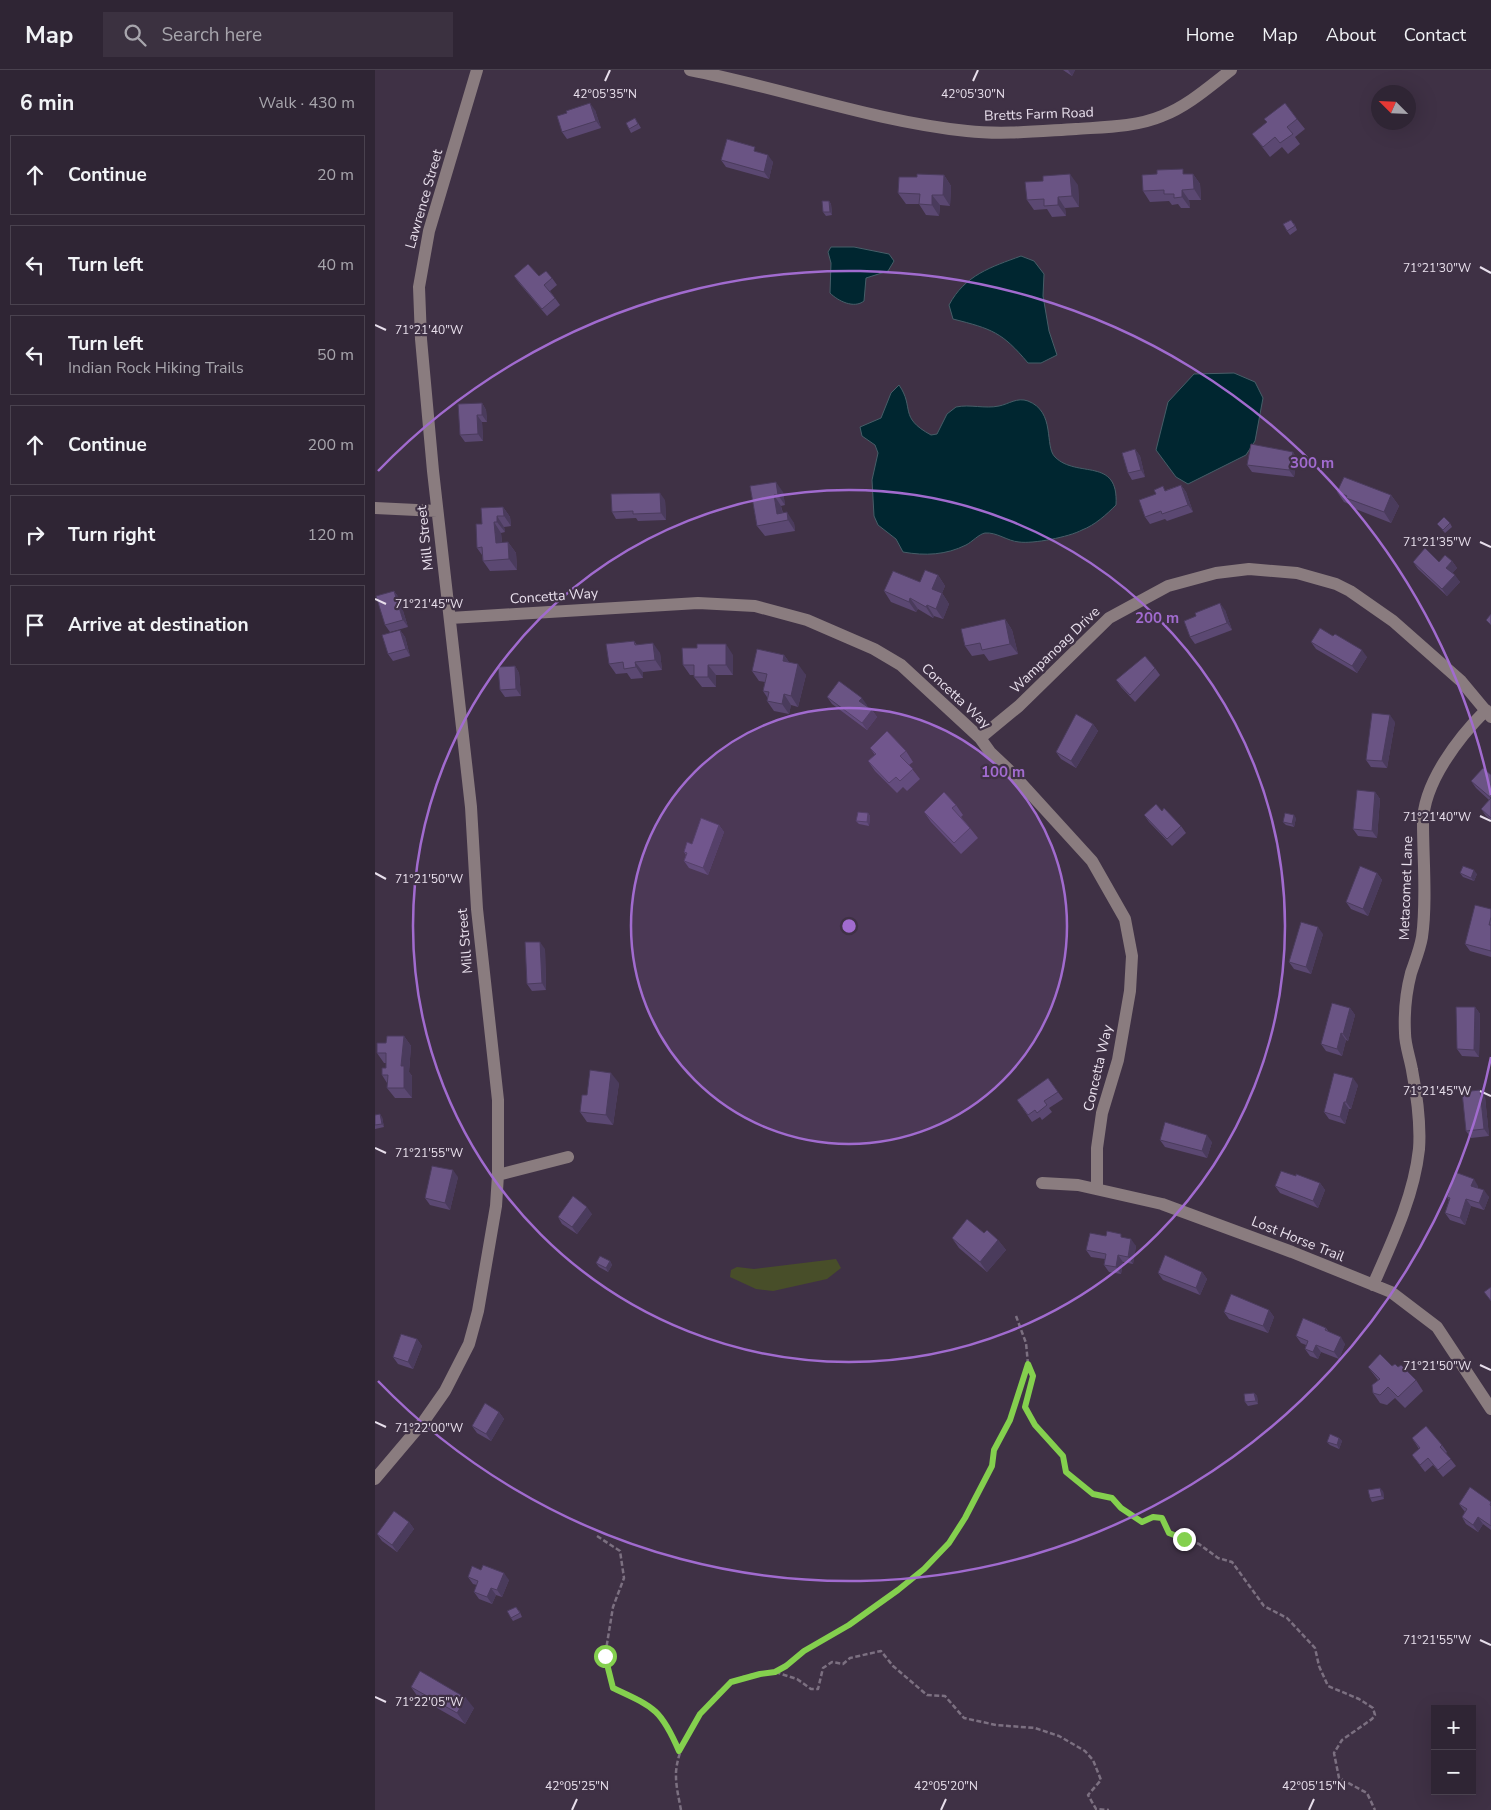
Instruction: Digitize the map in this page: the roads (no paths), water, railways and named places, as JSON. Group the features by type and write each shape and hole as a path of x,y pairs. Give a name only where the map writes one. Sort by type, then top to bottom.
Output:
{"street":[{"name":"Lawrence Street","path":"421,339 419,287 423,253 477,70"},
{"name":"Bretts Farm Road","path":"690,70 740,80 878,116 966,131 1002,133 1125,125 1161,117 1178,109 1231,70"},
{"name":"Mill Street","path":"375,1479 424,1421 445,1391 454,1377 469,1344 478,1311 496,1206 498,1175 498,1100 477,909 471,807 437,511 421,339"},
{"path":"375,508 437,511"},
{"name":"Wampanoag Drive","path":"980,738 1019,706 1109,618 1168,586 1216,573 1249,569 1297,573 1329,581 1350,591 1393,621 1461,681 1488,713"},
{"name":"Concetta Way","path":"450,618 698,603 755,606 807,620 881,653 901,665 980,738 990,752 1010,771 1092,861 1125,919 1132,956 1130,991 1118,1060 1102,1113 1097,1148 1097,1189"},
{"name":"Metacomet Lane","path":"1373,1285 1403,1211 1417,1164 1419,1147 1419,1108 1405,1036 1405,1018 1408,986 1422,937 1424,884 1423,822 1425,806 1431,787 1446,758 1467,729 1488,713"},
{"path":"498,1175 568,1157"},
{"name":"Lost Horse Trail","path":"1042,1182 1078,1185 1162,1204 1391,1292 1437,1327 1491,1409"}],"water":[{"path":"831,247 854,247 889,254 894,261 888,271 866,278 864,301 851,304 837,299 830,293 831,263 828,252"},
{"path":"1021,256 1034,261 1044,274 1043,296 1049,331 1057,355 1041,363 1028,363 1011,344 987,329 953,319 949,305 955,295 971,279 989,268"},
{"path":"1234,373 1255,382 1263,398 1255,441 1246,455 1188,484 1176,477 1156,450 1168,402 1194,374"},
{"path":"899,385 904,393 914,423 931,435 937,434 947,414 956,407 994,407 1017,400 1028,401 1037,406 1046,421 1050,445 1055,457 1074,467 1104,474 1111,480 1115,490 1116,505 1104,516 1076,533 1042,541 1019,542 985,533 966,545 943,553 919,554 903,552 896,539 878,525 874,516 872,480 878,453 875,445 862,436 860,427 881,418 891,393"}]}
